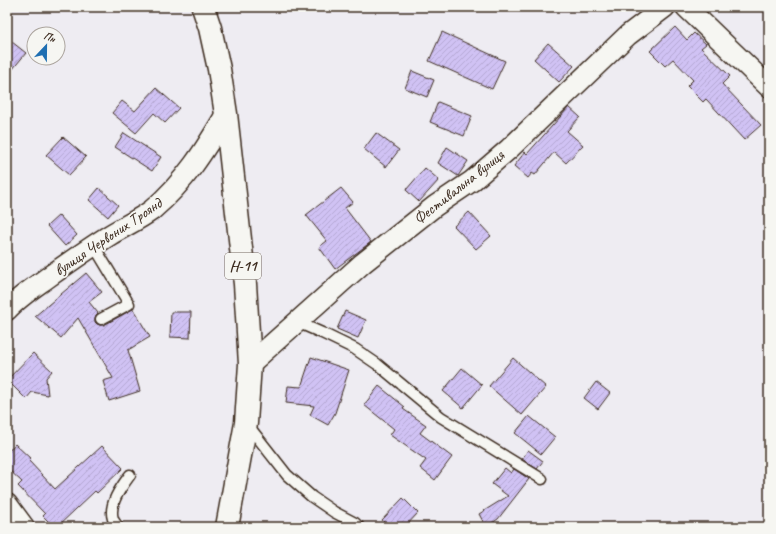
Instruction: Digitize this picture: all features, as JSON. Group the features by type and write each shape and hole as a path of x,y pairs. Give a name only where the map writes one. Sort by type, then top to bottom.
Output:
{"main road":[{"name":"Н-11","path":"203,7 220,69 226,114 245,284 250,364 246,424 227,527"}],"street":[{"name":"Фестивальна вулиця","path":"250,364 363,263 435,206 472,181 509,149 628,35 665,7"},
{"path":"686,7 764,82"},
{"name":"вулиця Червоних Троянд","path":"7,310 17,300 68,263 150,211 170,194 186,176 226,114"},
{"path":"7,504 24,527"}],"lane":[{"path":"94,246 129,304 101,319"},
{"path":"297,322 322,332 355,349 377,364 441,417 542,479"},
{"path":"246,424 287,475 318,501 334,512 355,523 359,527"},
{"path":"118,527 113,519 112,507 118,492 130,475"}],"building":[{"path":"675,27 687,40 694,33 706,44 701,48 730,76 722,84 761,125 744,140 706,99 703,102 687,86 693,80 673,59 665,66 650,51"},
{"path":"442,32 505,61 492,89 429,61"},
{"path":"7,38 26,53 7,76"},
{"path":"548,43 574,66 559,82 534,59"},
{"path":"412,71 434,80 427,97 405,88"},
{"path":"156,88 179,108 165,123 154,113 136,133 112,113 122,101 135,111"},
{"path":"438,102 472,116 464,136 430,122"},
{"path":"569,107 580,117 567,131 583,145 566,163 554,152 535,175 532,173 528,178 514,166 525,152 527,154"},
{"path":"124,133 161,157 152,171 115,147"},
{"path":"376,133 399,150 386,167 364,149"},
{"path":"63,137 86,157 69,175 46,155"},
{"path":"447,147 468,161 458,176 438,163"},
{"path":"425,168 439,180 419,202 406,190"},
{"path":"99,188 118,205 108,217 89,200"},
{"path":"341,188 353,202 345,208 371,242 335,269 319,247 327,241 306,215"},
{"path":"469,212 491,236 476,249 454,226"},
{"path":"59,215 77,235 65,246 47,226"},
{"path":"86,273 102,292 89,302 98,313 95,318 95,322 97,324 104,325 133,309 150,337 128,350 140,391 109,401 103,381 113,378 78,318 61,338 35,316"},
{"path":"345,311 366,320 358,338 337,329"},
{"path":"171,312 191,312 190,338 170,337"},
{"path":"33,353 52,371 46,378 48,395 32,392 26,399 7,380"},
{"path":"311,357 349,370 335,413 328,425 310,415 314,406 286,403 288,386 301,387"},
{"path":"513,358 546,387 522,415 489,386"},
{"path":"462,368 482,385 463,408 443,391"},
{"path":"596,382 610,393 598,409 584,398"},
{"path":"379,386 405,407 403,409 426,425 420,433 452,457 435,480 420,468 426,460 390,435 394,429 364,405"},
{"path":"529,416 555,437 541,454 515,433"},
{"path":"15,444 31,459 29,461 55,489 102,446 123,468 97,493 95,491 57,527 54,527 43,516 45,514 18,486 22,482 7,468 7,453"},
{"path":"528,450 543,461 537,469 522,459"},
{"path":"505,468 511,473 514,469 529,479 498,519 486,527 479,514 508,496 492,484"},
{"path":"403,498 418,513 405,527 389,527 382,520"}]}
